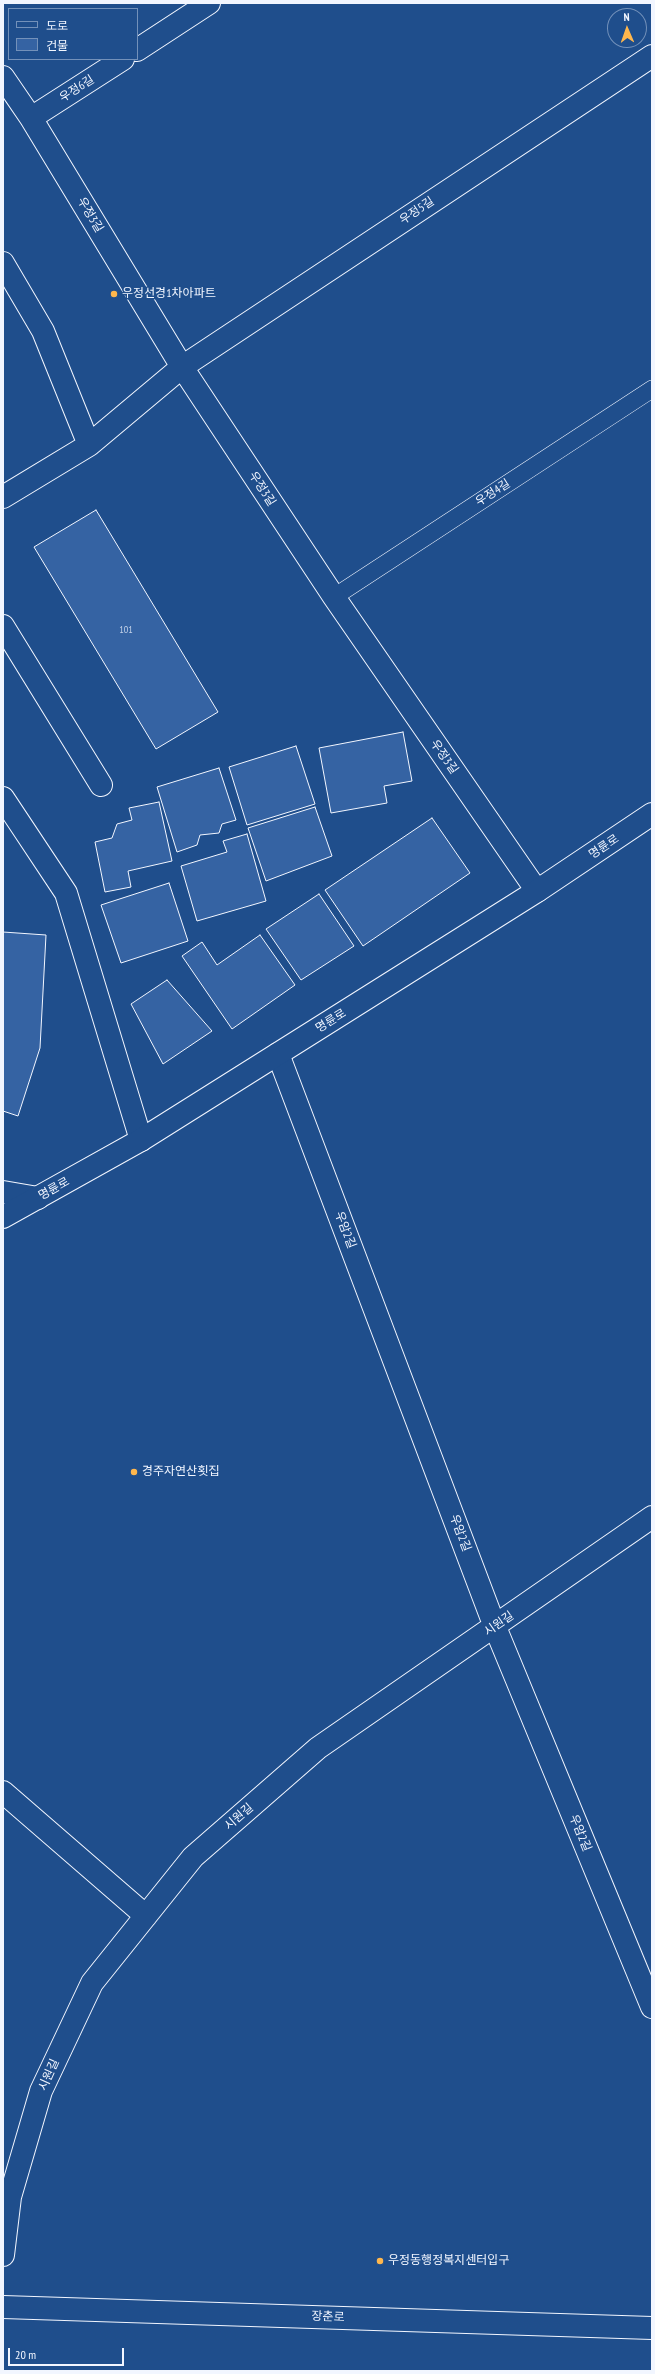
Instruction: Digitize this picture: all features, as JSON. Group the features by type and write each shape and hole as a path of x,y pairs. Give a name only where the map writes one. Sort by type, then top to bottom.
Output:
{"street":[{"path":"138,49 209,3"},
{"name":"우정5길","path":"3,497 89,445 182,366 652,56"},
{"name":"우정6길","path":"31,118 121,60"},
{"name":"우정3길","path":"3,77 31,118 182,366 334,597 537,890"},
{"path":"3,263 43,331 89,445"},
{"path":"3,626 101,786"},
{"path":"3,798 66,894 141,1140"},
{"name":"명륜로","path":"3,1217 141,1140 537,890 652,814"},
{"name":"우암2길","path":"278,1054 495,1627 652,2007"},
{"path":"3,1192 38,1198"},
{"name":"시원길","path":"3,2256 10,2197 41,2091 92,1984 193,1857 318,1748 652,1517"},
{"path":"3,1792 146,1916"},
{"name":"장춘로","path":"3,2307 652,2328"}],"lane":[{"name":"우정4길","path":"334,597 652,389"}],"building":[{"path":"96,510 218,712 156,749 34,547"},
{"path":"403,732 412,781 384,786 387,803 331,813 319,748"},
{"path":"296,746 315,804 247,825 229,767"},
{"path":"219,768 236,820 222,824 219,833 200,835 197,845 177,852 157,787"},
{"path":"159,802 172,861 128,871 131,887 105,892 95,842 112,838 117,824 132,820 129,808"},
{"path":"315,807 332,856 266,881 248,828"},
{"path":"432,818 470,873 363,946 325,890"},
{"path":"247,834 266,901 197,921 181,866 227,852 223,841"},
{"path":"169,883 188,941 121,963 101,905"},
{"path":"319,894 354,946 301,980 266,929"},
{"path":"3,932 46,935 40,1048 18,1116 3,1111"},
{"path":"260,935 295,985 232,1029 182,956 202,942 217,965"},
{"path":"167,980 212,1031 163,1064 131,1004"}],"place":[{"name":"우정선경1차아파트","path":"114,294"},
{"name":"경주자연산횟집","path":"134,1472"},
{"name":"우정동행정복지센터입구","path":"380,2261"}]}
